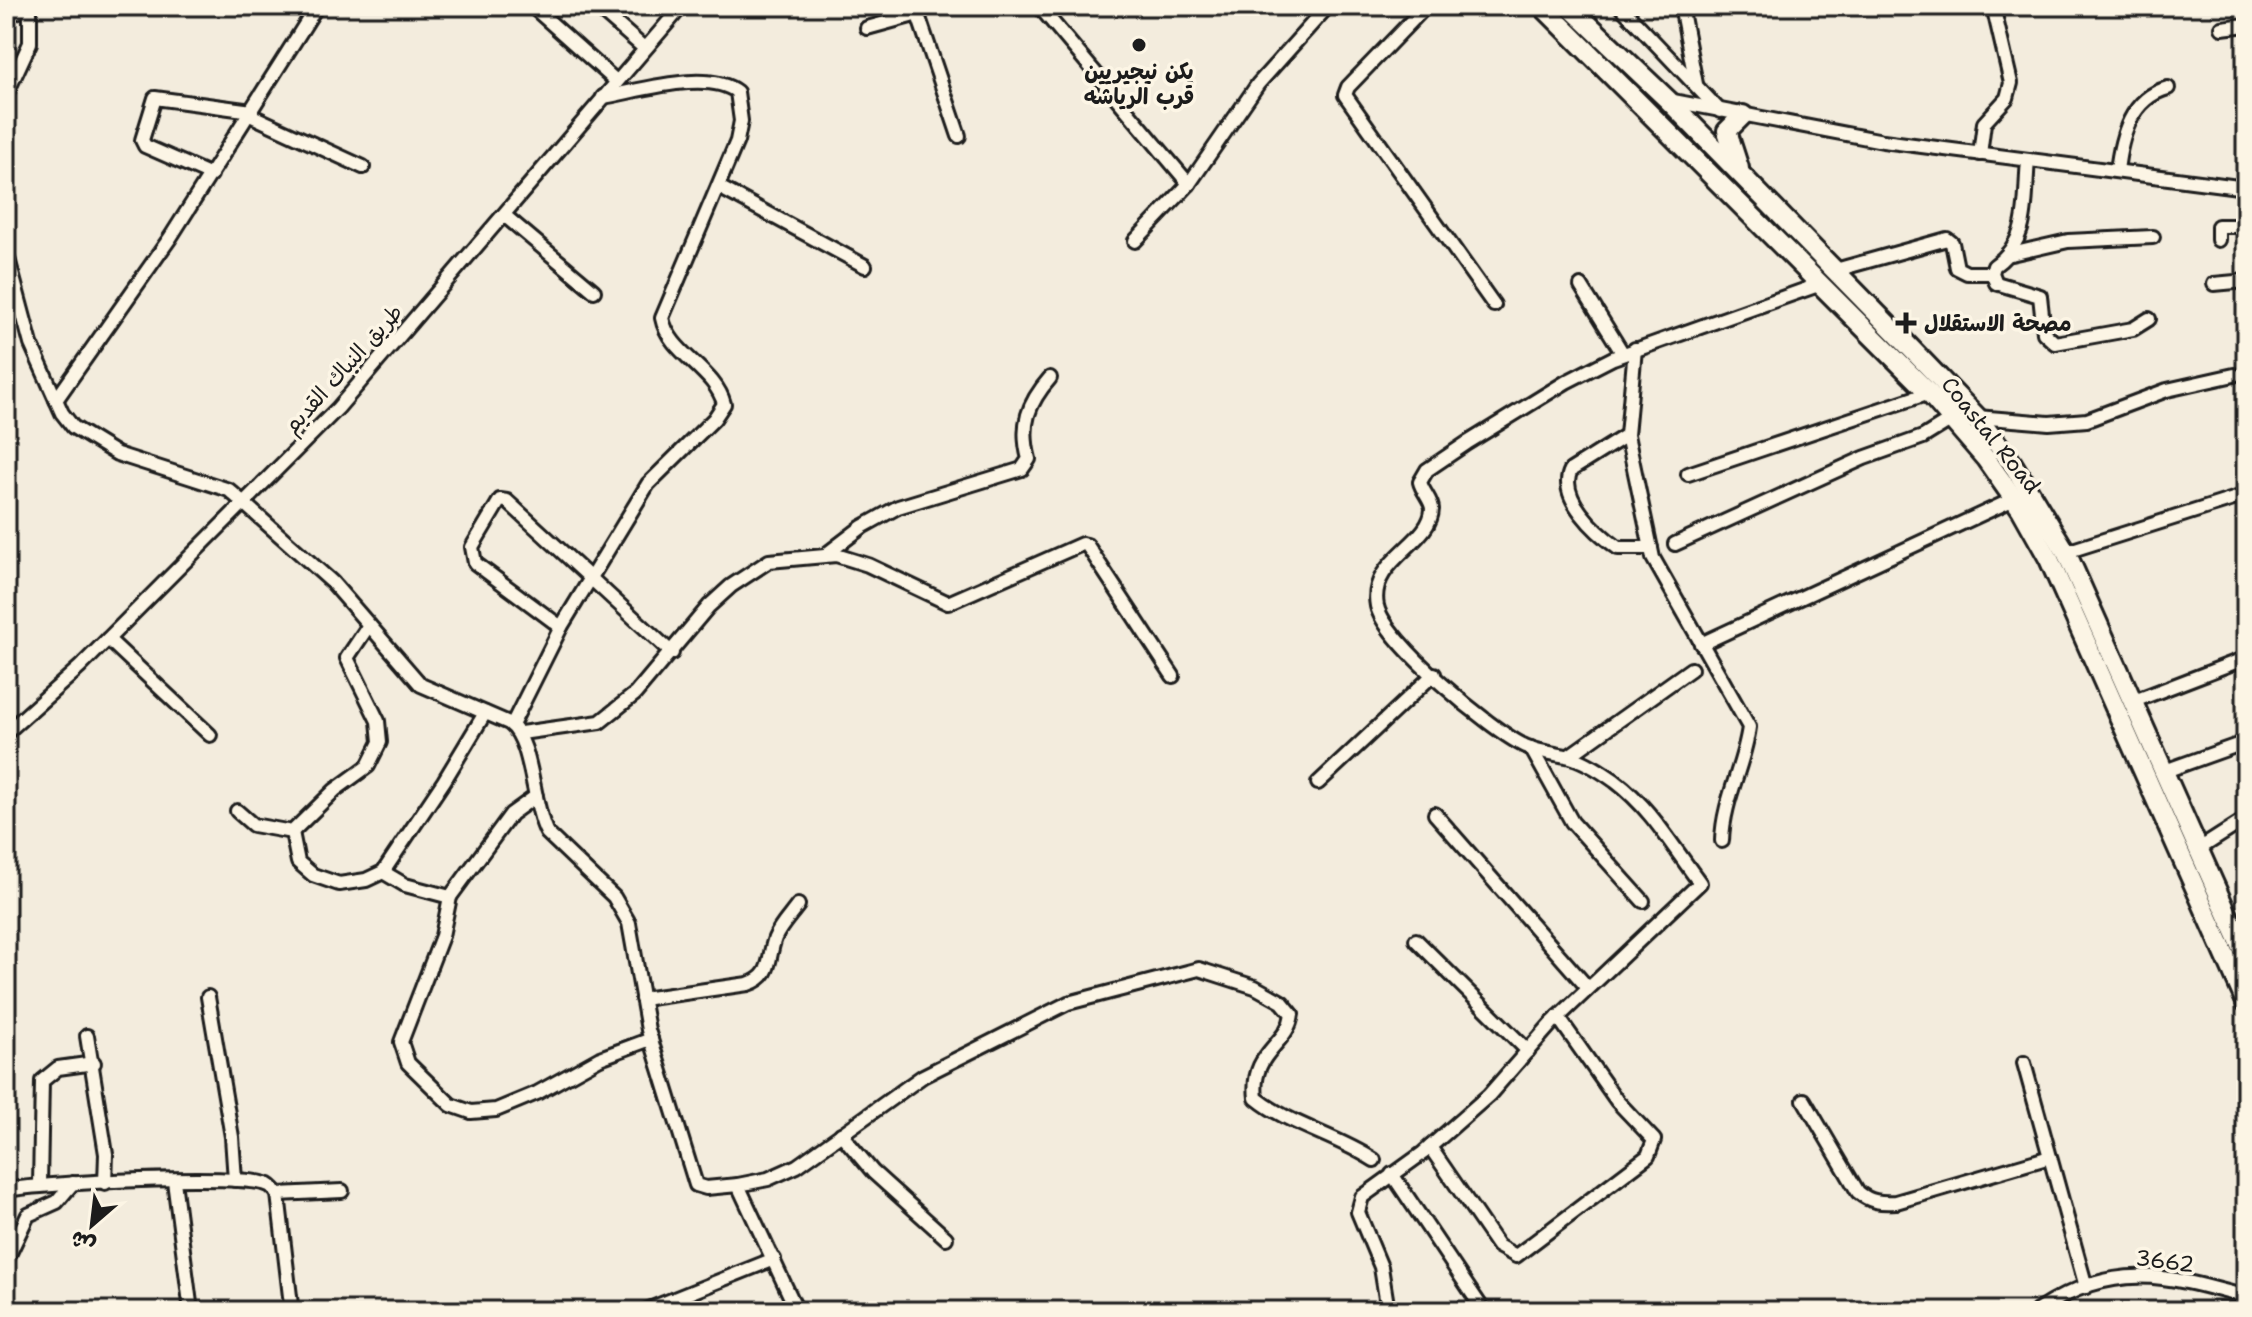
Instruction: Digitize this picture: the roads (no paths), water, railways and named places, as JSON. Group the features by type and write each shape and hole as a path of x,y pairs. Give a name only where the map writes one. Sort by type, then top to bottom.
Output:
{"highway":[{"name":"Coastal Road","path":"1542,6 1977,417 2012,463 2066,552 2246,956"},
{"name":"Coastal Road","path":"1569,6 1668,100 1743,178 1952,419 2014,499 2076,613 2246,1002"},
{"path":"1743,115 1731,124 1727,140 1743,178"}],"street":[{"path":"6,17 30,6 30,43 6,95"},
{"path":"56,400 114,321 211,175 317,6"},
{"path":"532,6 616,81"},
{"path":"596,6 644,48"},
{"name":"طريق النباك القديم","path":"6,733 108,639 338,408 682,6"},
{"path":"1039,6 1189,184"},
{"path":"1135,241 1189,184 1258,84 1328,6"},
{"path":"1426,6 1348,87 1345,95 1494,305"},
{"path":"1620,6 1720,111 1727,131"},
{"path":"1681,6 1696,84"},
{"path":"1980,154 1984,123 2007,98 2011,83 1993,6"},
{"path":"867,28 916,10 959,136"},
{"path":"2222,28 2246,25"},
{"path":"603,97 682,84 727,84 737,92 741,121 737,141 662,318 668,335 723,399 723,409 648,484 594,579 561,627 517,729 547,833 572,860 598,881 622,909 637,953 642,999 651,1039 696,1185 706,1188 768,1179 797,1166 923,1076 1068,1003 1199,969 1255,987 1282,1002 1292,1014 1291,1024 1269,1049 1254,1078 1256,1098 1276,1114 1344,1141 1374,1160"},
{"path":"2117,171 2126,130 2140,102 2152,92 2168,88"},
{"path":"211,175 145,146 142,140 155,98 251,113 363,167"},
{"path":"1668,100 1883,141 2246,188"},
{"path":"2011,254 2020,235 2028,160"},
{"path":"719,187 865,266"},
{"path":"504,215 594,291"},
{"path":"2218,240 2218,226 2246,226"},
{"path":"1992,273 1994,266 2011,254 2068,241 2153,237"},
{"path":"1388,1311 1381,1267 1358,1212 1358,1204 1489,1095 1558,1017 1700,883 1652,814 1636,797 1592,766 1569,756 1531,748 1499,731 1464,705 1404,647 1377,607 1377,587 1384,572 1430,519 1431,502 1421,489 1422,477 1467,443 1566,382 1629,352 1827,277 1947,239 1952,243 1957,268 1961,272 1992,273"},
{"path":"6,251 31,344 62,413 85,437 131,459 218,485 332,582 421,685 517,729 600,722 635,694 709,606 760,565 828,553 868,565 943,603 953,602 1073,548 1087,545 1173,676"},
{"path":"1992,273 2002,287 2034,291 2040,296 2044,333 2055,343 2133,329 2149,319"},
{"path":"2214,284 2246,281"},
{"path":"1581,286 1629,352 1627,435 1651,548 1749,727 1746,748 1723,815 1722,841"},
{"path":"1977,417 2049,423 2087,420 2167,390 2234,375"},
{"path":"828,553 862,527 898,507 1022,469 1029,459 1024,426 1029,407 1033,397 1050,378"},
{"path":"1688,474 1929,393"},
{"path":"1675,544 1851,464 1923,437 1952,419"},
{"path":"1627,435 1571,470 1567,479 1568,489 1581,512 1610,542 1629,550 1651,548"},
{"path":"2066,552 2246,495"},
{"path":"1701,644 2014,499"},
{"path":"561,627 475,563 471,555 472,547 498,503 507,501 672,653"},
{"path":"292,832 335,790 368,766 380,742 378,721 347,658 369,625"},
{"path":"108,639 210,735"},
{"path":"2134,701 2246,658"},
{"path":"1569,756 1691,669"},
{"path":"1318,783 1434,674"},
{"path":"292,832 298,862 327,881 351,884 383,872 485,713"},
{"path":"2165,771 2246,742"},
{"path":"1531,748 1572,822 1643,901"},
{"path":"536,796 511,814 450,897 442,936 401,1042 408,1063 451,1105 471,1112 496,1110 537,1093 600,1058 651,1039"},
{"path":"237,811 253,825 292,832"},
{"path":"1435,814 1588,988"},
{"path":"2199,849 2246,819"},
{"path":"383,872 405,885 450,897"},
{"path":"642,999 761,979 767,974 775,937 798,905"},
{"path":"1416,940 1528,1051"},
{"path":"208,997 232,1137 235,1180"},
{"path":"1430,1147 1498,1246 1516,1256 1648,1156 1654,1140 1617,1101 1558,1017"},
{"path":"87,1036 94,1063 106,1154 105,1183"},
{"path":"40,1184 42,1081 58,1068 94,1063"},
{"path":"2024,1063 2086,1287"},
{"path":"1804,1100 1858,1192 1868,1200 1896,1202 2050,1157"},
{"path":"841,1134 873,1172 946,1238"},
{"path":"1392,1174 1484,1311"},
{"path":"6,1190 40,1184 235,1180 270,1186 278,1194 291,1305"},
{"path":"174,1181 191,1311"},
{"path":"6,1261 28,1215 57,1202 73,1183"},
{"path":"738,1185 797,1311"},
{"path":"278,1194 342,1191"},
{"path":"644,1311 774,1259"},
{"name":"3662","path":"2037,1311 2086,1287 2123,1276 2148,1274 2246,1297"}],"place":[{"name":"يكن نيجيريين قرب الرياشه","path":"1139,45"},
{"name":"مصحة الاستقلال","path":"1906,323"}]}
